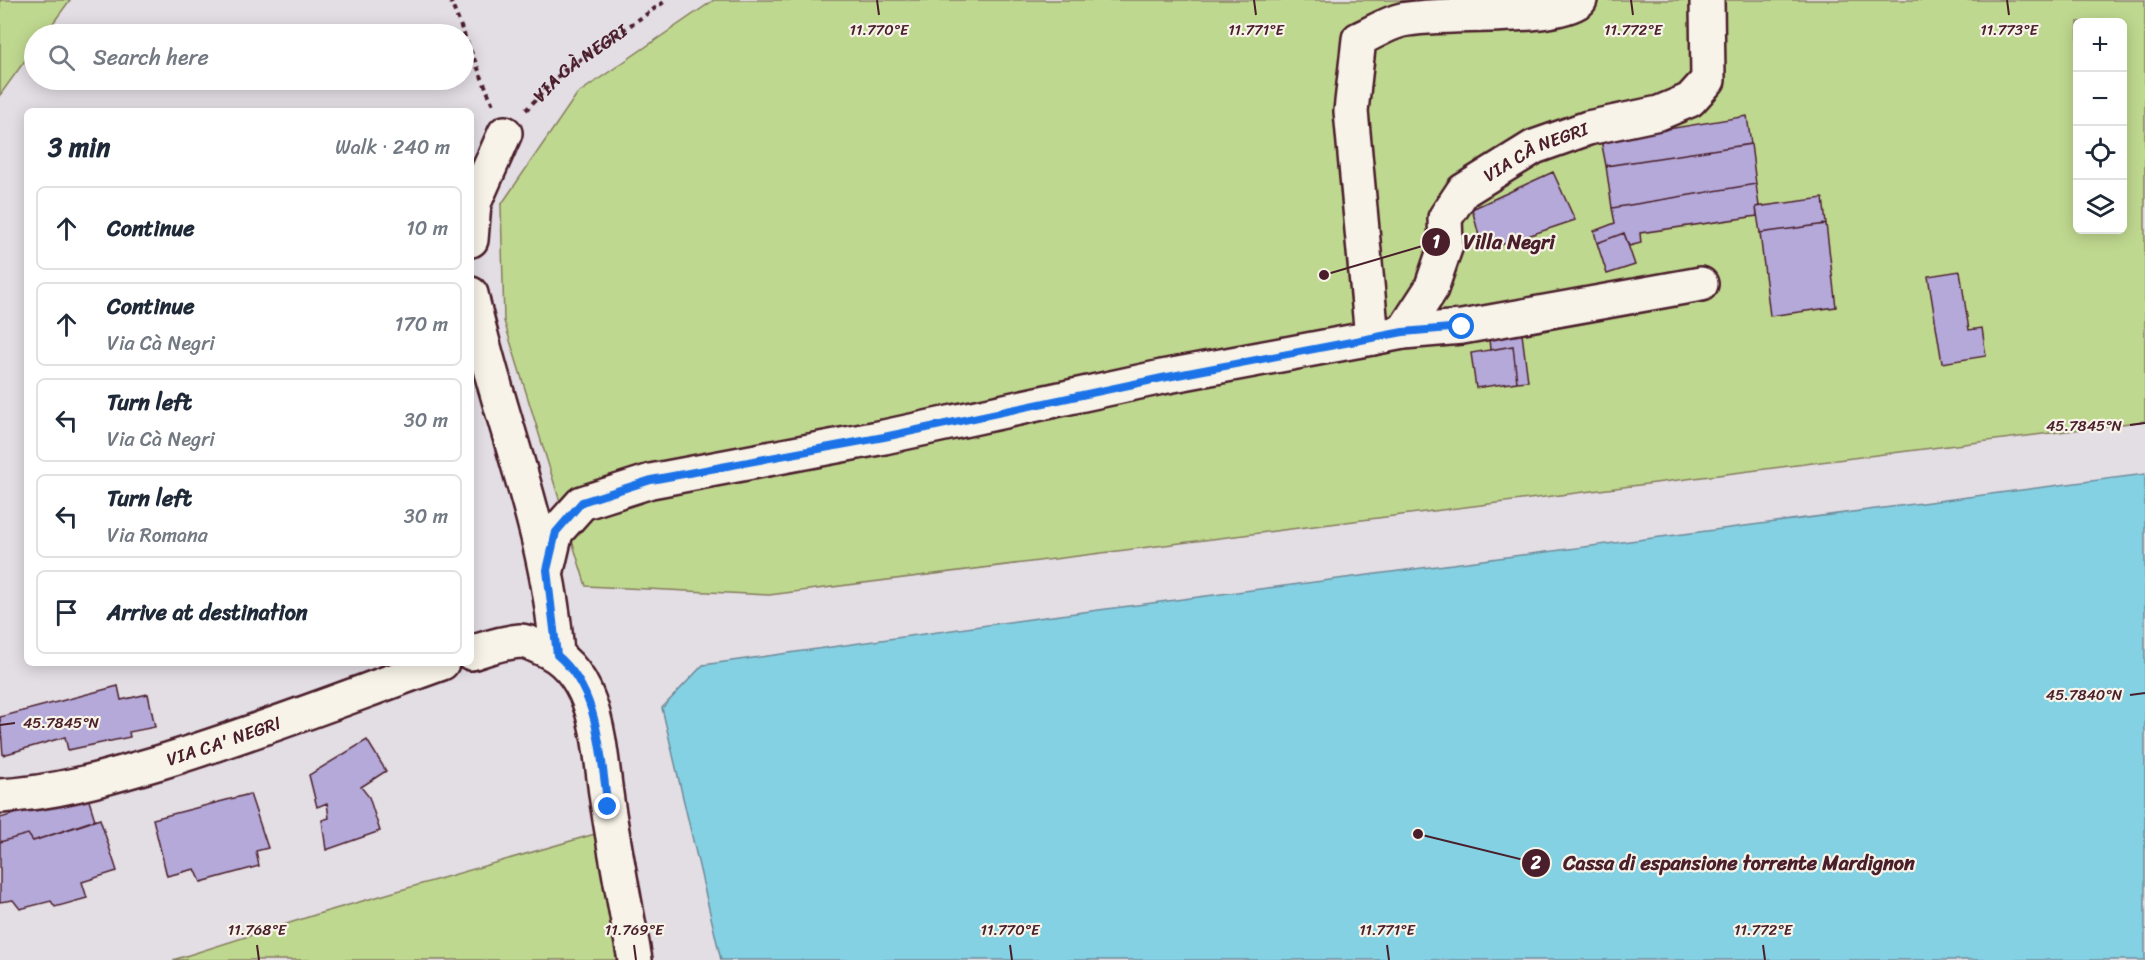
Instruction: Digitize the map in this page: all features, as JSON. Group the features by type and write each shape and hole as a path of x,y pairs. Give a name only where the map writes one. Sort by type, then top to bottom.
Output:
{"street":[{"path":"1387,335 1351,111 1359,39 1400,20 1541,11 1574,5 1580,0"},
{"name":"VIA CÀ NEGRI","path":"1387,335 1431,288 1446,245 1445,218 1463,191 1534,147 1588,128 1659,113 1690,100 1708,80 1707,0"},
{"path":"474,203 505,133"},
{"path":"547,570 556,532 582,502 651,480 884,437 1162,378 1387,335 1462,327 1701,284"},
{"path":"474,308 483,349 522,477 547,570 557,655"},
{"path":"474,652 494,645 522,641 557,655 578,678 585,692 597,733 635,960"},
{"name":"VIA CA' NEGRI","path":"0,796 46,793 124,773 215,745 434,666"}],"path":[{"path":"450,0 460,24"},
{"name":"VIA CÀ NEGRI","path":"505,133 562,72 667,0"},
{"path":"474,58 505,133"}],"green space":[{"path":"0,0 70,0 52,24 24,24 24,62 0,95"},
{"path":"714,0 2145,0 2145,421 769,595 586,586 504,321 501,205 577,94"},
{"path":"595,834 617,960 173,960 321,913"}],"water":[{"path":"2145,474 2145,960 721,960 662,708 703,665 1045,617"}],"building":[{"path":"1747,116 1751,144 1606,166 1601,140"},
{"path":"1751,144 1756,184 1612,208 1606,166"},
{"path":"1553,172 1575,220 1483,251 1472,209"},
{"path":"1756,184 1759,206 1756,207 1757,216 1640,233 1641,243 1629,246 1624,233 1597,243 1594,231 1615,223 1612,208"},
{"path":"1823,198 1826,224 1760,233 1756,207"},
{"path":"1826,224 1836,307 1770,316 1760,233"},
{"path":"1624,233 1635,265 1607,274 1597,243"},
{"path":"1960,271 1969,330 1982,328 1986,356 1942,363 1928,276"},
{"path":"1522,334 1528,381 1517,382 1513,346 1490,350 1489,338"},
{"path":"1513,346 1517,382 1476,388 1471,353"},
{"path":"118,686 121,700 148,694 155,727 129,732 130,737 68,750 65,737 3,755 0,717"},
{"path":"367,740 386,771 361,787 369,797 380,831 326,850 322,820 329,818 327,803 317,807 309,775"},
{"path":"87,794 95,820 33,841 28,834 0,842 0,818"},
{"path":"250,794 268,848 256,851 259,866 201,882 195,869 167,876 153,819"},
{"path":"100,819 117,871 82,882 87,898 55,907 51,901 20,909 13,900 0,902 0,842 28,834 33,841"}],"place":[{"name":"Villa Negri","path":"1324,275"},
{"name":"Cassa di espansione torrente Mardignon","path":"1418,834"}],"route":[{"path":"608,807 597,733 585,692 569,666 557,655 547,570 556,532 582,502 651,480 884,437 1162,378 1403,332 1462,327"}]}
